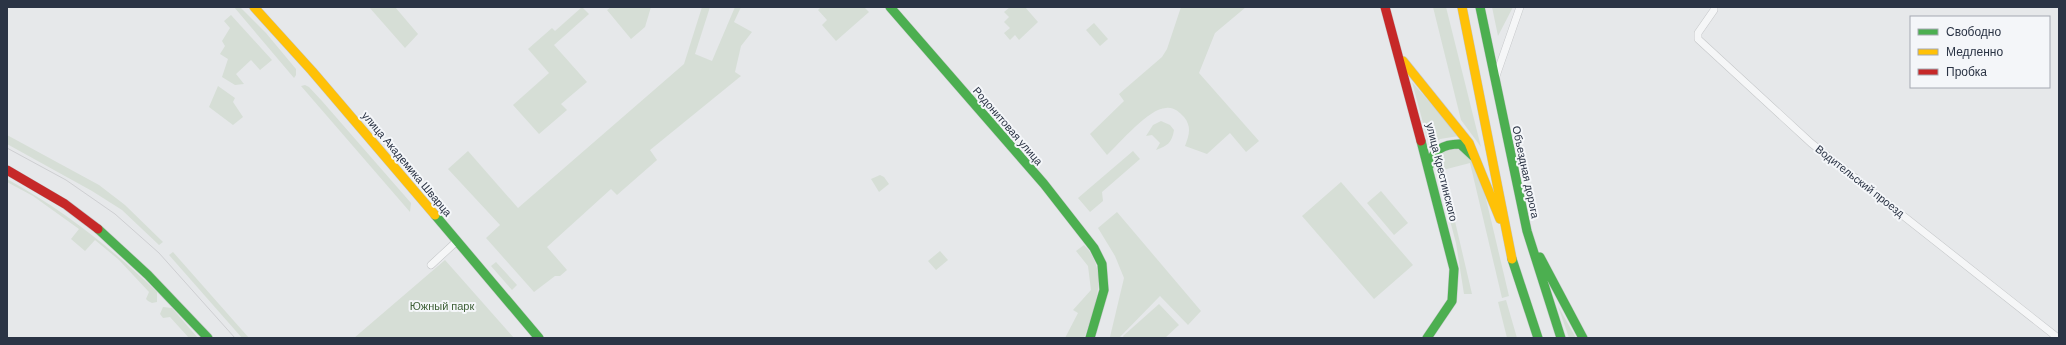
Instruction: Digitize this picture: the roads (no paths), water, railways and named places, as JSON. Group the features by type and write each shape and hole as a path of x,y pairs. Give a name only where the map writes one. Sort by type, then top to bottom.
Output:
{"street":[{"name":"улица Академика Шварца","path":"254,7 312,71 539,338"},
{"name":"Родонитовая улица","path":"890,7 1044,184 1094,248 1102,264 1104,290 1090,338"},
{"name":"улица Крестинского","path":"1385,7 1400,59 1454,269 1452,301 1427,338"},
{"path":"1462,7 1507,239 1518,280 1530,338"},
{"name":"Объездная дорога","path":"1480,7 1494,81 1527,231 1561,338"},
{"path":"1494,81 1520,7"},
{"name":"Водительский проезд","path":"1714,7 1714,10 1698,33 1698,39 1807,140 2058,338"},
{"path":"1400,59 1470,143 1478,160 1507,239"},
{"path":"1429,170 1432,156 1436,149 1447,145 1460,144 1478,160"},
{"path":"7,170 82,216 119,247 168,294 208,338"},
{"path":"1527,231 1584,338"},
{"path":"431,265 457,241"},
{"path":"1518,280 1538,338"}],"tram line":[{"path":"7,148 66,180 115,214 159,253 235,338"}],"park label":[{"name":"Южный парк","path":"442,306"}]}
